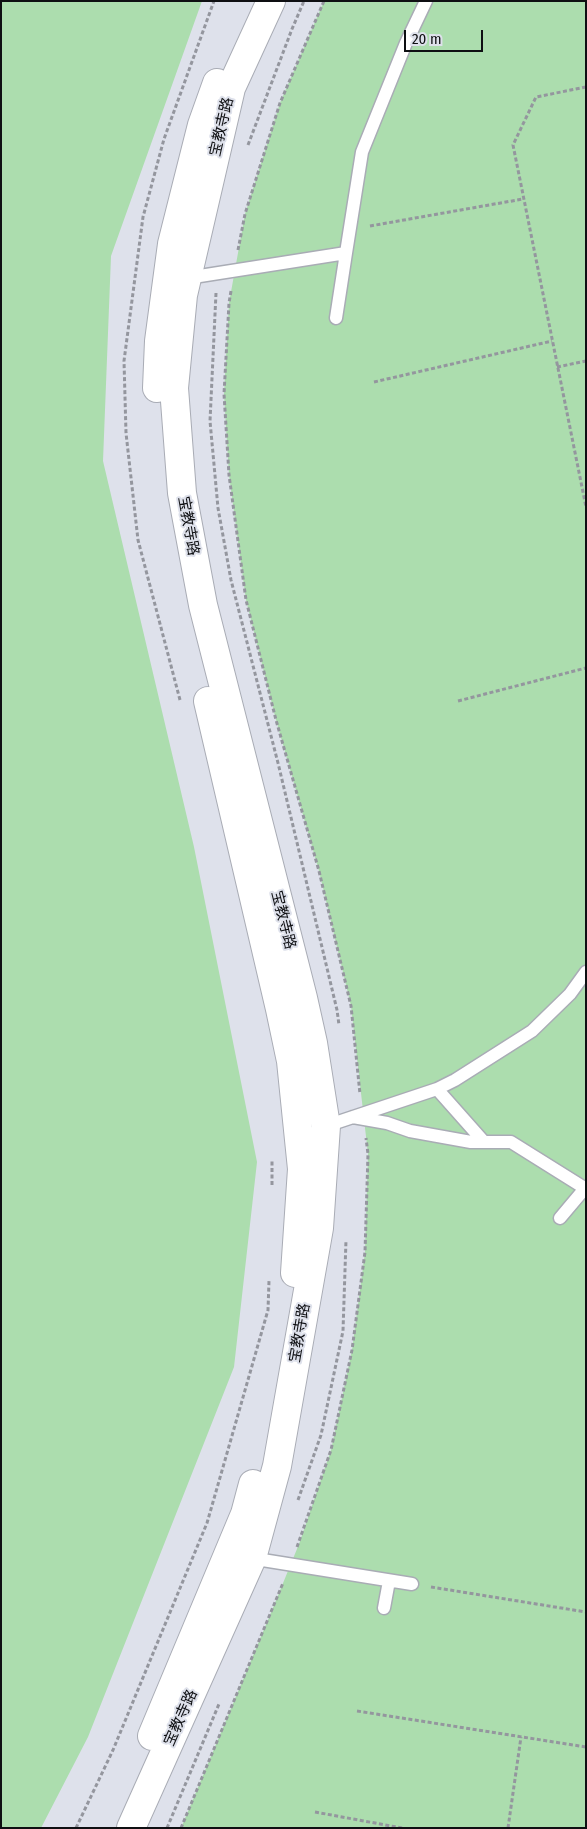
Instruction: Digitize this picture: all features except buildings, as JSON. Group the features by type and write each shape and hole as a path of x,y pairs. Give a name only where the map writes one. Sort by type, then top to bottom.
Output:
{"street":[{"name":"宝教寺路","path":"114,1828 240,1556 245,1514 265,1437 294,1284 302,1169 291,1061 193,634 167,506 157,385 159,341 172,244 202,125 224,59 252,1"},
{"name":"宝教寺路","path":"131,1828 277,1466 317,1237 326,1126 313,1043 303,998 203,605 182,492 174,388 183,295 231,88 271,1"}],"lane":[{"path":"336,318 362,152 406,44 426,1"},
{"path":"187,278 346,253"},
{"path":"326,1126 351,1116 437,1089 532,1031 570,994 586,972"},
{"path":"437,1089 484,1142"},
{"path":"351,1116 388,1123 410,1131 471,1142 511,1142 585,1188 560,1218"},
{"path":"240,1556 412,1584"},
{"path":"384,1608 389,1581"}],"path":[{"path":"182,708 138,540 126,433 124,361 143,217 164,138 214,1"},
{"path":"586,87 536,97 512,145 586,507"},
{"path":"350,230 524,199"},
{"path":"374,382 552,341"},
{"path":"557,367 586,361"},
{"path":"458,701 586,668"},
{"path":"271,1191 272,1161"},
{"path":"76,1828 113,1750 207,1523 268,1310 269,1280"},
{"path":"412,1584 586,1612"},
{"path":"357,1711 586,1747"},
{"path":"508,1828 521,1737"},
{"path":"315,1812 402,1828"}],"green space":[{"path":"1,1 202,1 111,256 103,461 194,847 257,1162 234,1367 88,1737 41,1828 1,1828"},
{"path":"324,1 586,1 586,1828 181,1828 299,1544 331,1450 352,1350 365,1252 368,1154 351,1006 319,871 276,720 246,600 229,475 224,394 229,303 245,214 280,103"}]}
